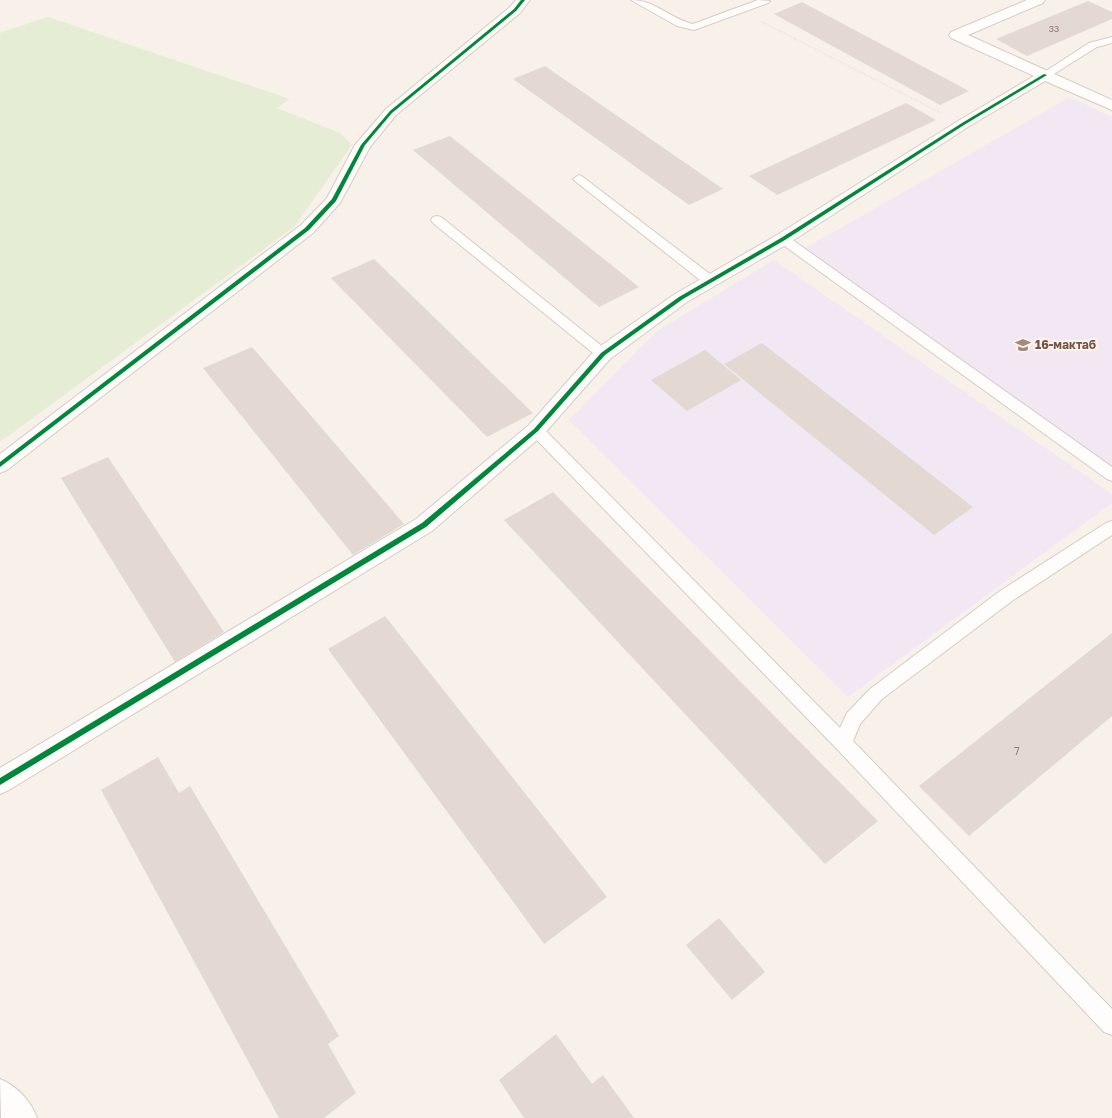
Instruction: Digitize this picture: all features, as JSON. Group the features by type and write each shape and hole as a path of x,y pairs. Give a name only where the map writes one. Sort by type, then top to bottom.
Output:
{"street":[{"path":"0,465 307,229 334,200 363,145 391,112 515,10 523,0"},
{"path":"1038,0 956,35 1112,106"},
{"path":"0,782 424,525 536,430 602,354 681,298 783,239 963,124 1045,75"},
{"path":"0,1094 22,1118"}],"lane":[{"path":"636,0 680,24 694,27 740,11 764,1 763,0"},
{"path":"1045,75 1093,45 1112,40"},
{"path":"579,179 710,281"},
{"path":"437,220 602,354"},
{"path":"783,239 1112,475"},
{"path":"536,430 843,743 1112,1024"},
{"path":"843,743 853,719 876,694 1006,596 1112,527"}],"path":[{"path":"740,11 963,124"}],"shaded area":[{"name":"16-мактаб","path":"1070,97 1112,117 1112,471 802,250"},
{"path":"774,260 1112,494 1112,503 848,697 569,420 657,331"}],"green space":[{"path":"48,17 290,99 277,108 340,133 352,145 294,227 0,442 0,33"}],"building":[{"path":"1088,1 1112,12 1112,19 1027,56 996,39"},
{"path":"802,2 969,91 940,105 774,14"},
{"path":"545,66 723,189 689,205 513,79"},
{"path":"906,103 936,120 777,195 749,176"},
{"path":"450,136 639,287 599,307 413,150"},
{"path":"374,259 533,413 487,437 331,278"},
{"path":"762,343 973,507 934,535 724,364"},
{"path":"252,347 404,524 353,555 203,368"},
{"path":"705,350 741,380 687,411 651,380"},
{"path":"108,457 224,632 175,662 61,478"},
{"path":"553,492 878,821 825,864 504,520"},
{"path":"385,616 607,897 544,944 328,649"},
{"path":"1112,633 1112,716 969,836 919,786"},
{"path":"158,757 179,793 190,786 339,1036 328,1044 356,1093 324,1118 279,1118 101,790"},
{"path":"719,918 765,972 732,1000 686,945"},
{"path":"556,1034 592,1084 603,1075 634,1118 524,1118 499,1080"}],"cycle path":[{"path":"0,465 307,229 334,200 363,145 391,112 515,10 523,0"},
{"path":"0,782 424,525 536,430 603,354 681,298 783,239 963,124 1045,75"}],"place":[{"name":"16-мактаб","path":"1023,345"}]}
